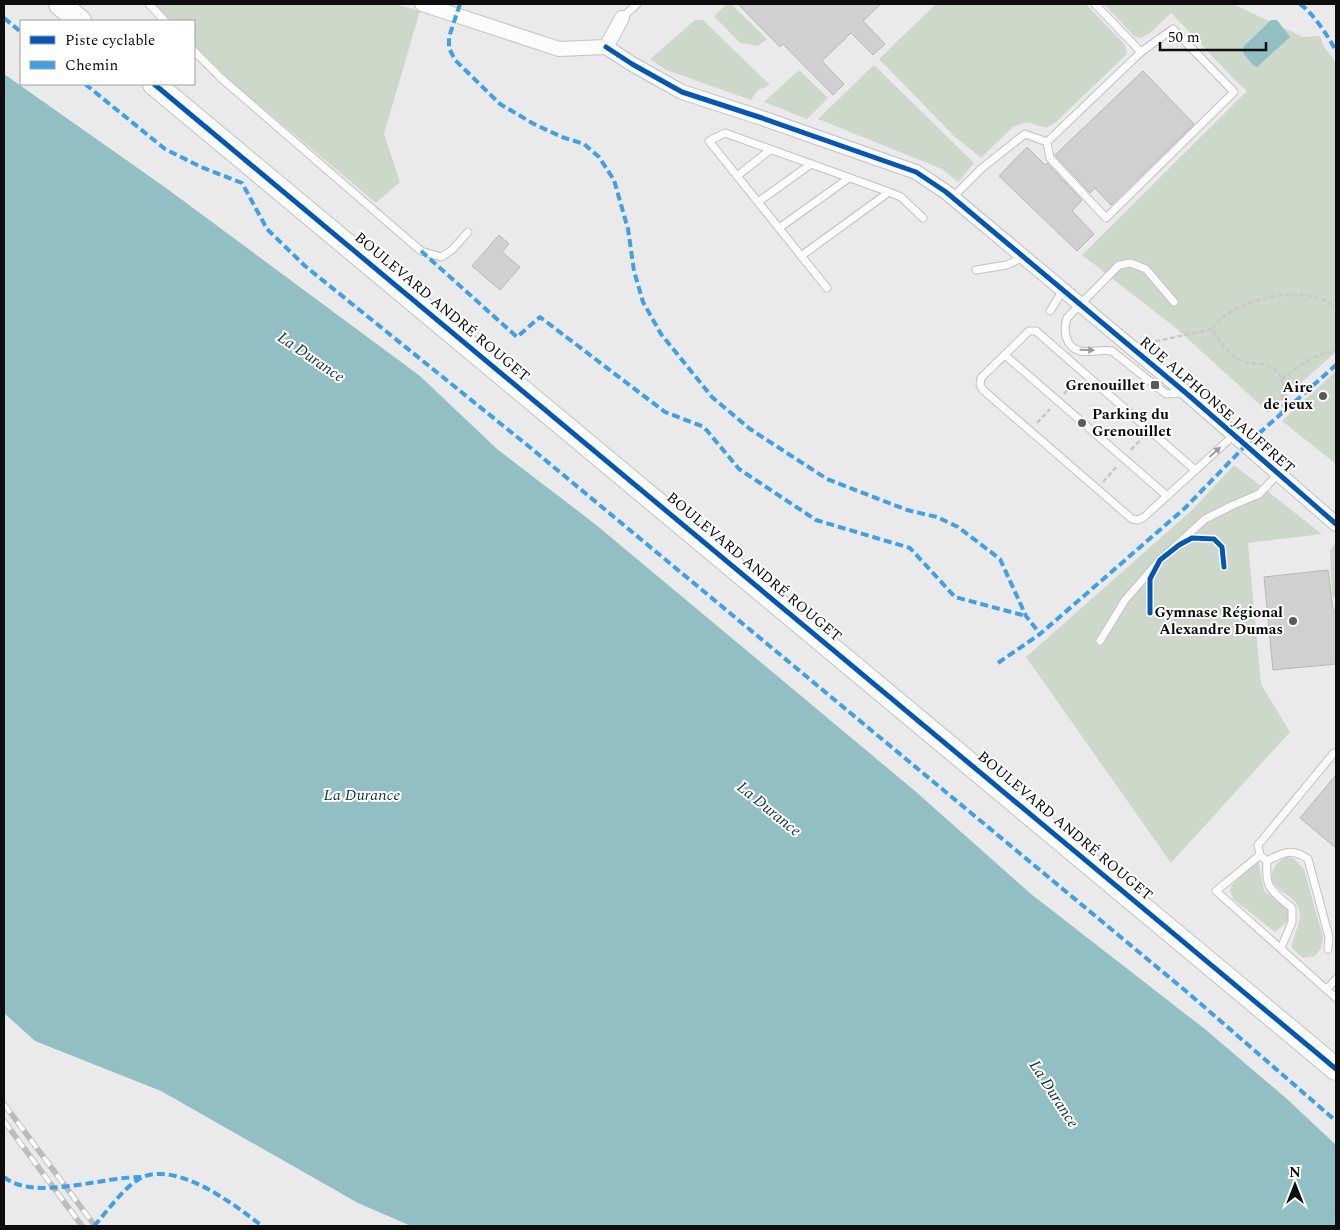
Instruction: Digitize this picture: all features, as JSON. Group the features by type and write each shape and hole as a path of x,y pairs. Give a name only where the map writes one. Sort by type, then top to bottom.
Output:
{"main road":[{"path":"60,4 79,20"},
{"name":"BOULEVARD ANDRÉ ROUGET","path":"155,85 1336,1070"}],"street":[{"path":"422,4 559,48 606,47 622,18"},
{"name":"RUE ALPHONSE JAUFFRET","path":"606,47 682,92 916,172 946,192 1080,304 1186,393 1336,524"}],"lane":[{"path":"150,4 163,20"},
{"path":"622,18 637,4"},
{"path":"1095,4 1141,52"},
{"path":"1173,29 1234,92 1106,218 1050,158 1047,142 1141,52 1173,29"},
{"path":"195,52 221,78 421,251 441,257 452,250 468,232"},
{"path":"827,288 710,141 725,133 811,164 901,197 923,218"},
{"path":"952,198 982,168 1025,134 1047,142"},
{"path":"737,176 770,150"},
{"path":"758,202 811,164"},
{"path":"779,228 849,178"},
{"path":"801,256 888,192"},
{"path":"976,270 1007,265 1023,257"},
{"path":"1174,302 1146,269 1131,262 1119,265 1067,318 1065,325 1067,340 1073,347 1080,350 1103,349 1112,351 1166,394 1186,393"},
{"path":"1050,311 1063,290"},
{"path":"1195,470 1036,331 1029,331 981,378 980,385 983,390 1132,519 1144,518 1234,435"},
{"path":"1058,350 1067,340"},
{"path":"1005,356 1167,496"},
{"path":"1100,641 1125,600 1160,560 1205,519 1259,494 1278,474"},
{"path":"1267,861 1260,855 1258,845 1336,752"},
{"path":"1267,861 1283,853 1298,852 1308,859 1329,937 1328,948"},
{"path":"1260,855 1216,891 1336,998"},
{"path":"1267,861 1266,880 1271,890 1292,908 1292,922 1281,948"},
{"path":"1327,989 1336,979"}],"path":[{"path":"1133,349 1152,342 1212,329 1217,320 1246,305 1272,296 1314,296 1336,307"},
{"path":"1212,329 1220,343 1241,361 1264,364 1276,370 1282,379 1283,394 1280,415"},
{"path":"1282,379 1302,365 1324,354 1336,352"}],"green space":[{"path":"154,4 395,4 420,11 384,134 400,182 376,203 233,83 195,46 195,20 168,20"},
{"path":"727,4 731,4 767,39 758,46 740,43 714,16"},
{"path":"936,4 1086,4 1125,45 1127,54 1055,123 1046,128 1027,122 1013,127 981,158 954,136 879,59"},
{"path":"1104,4 1233,4 1303,37 1320,36 1324,47 1336,62 1336,352 1268,412 1177,329 1082,255 1247,91 1171,13 1150,33 1141,38 1134,36"},
{"path":"695,20 703,20 770,85 758,90 751,100 666,70 650,59"},
{"path":"874,65 974,163 958,182 942,169 818,119"},
{"path":"799,70 828,98 807,119 764,102"},
{"name":"Aire de jeux","path":"1336,371 1336,464 1282,421"},
{"path":"1234,465 1322,534 1248,543 1261,684 1290,732 1171,863 1026,657 1192,510"},
{"path":"1336,543 1336,598 1332,596 1330,550"},
{"path":"1286,857 1293,858 1304,869 1323,937 1321,948 1315,956 1303,958 1292,948 1300,919 1299,910 1293,899 1279,889 1272,880 1274,868"},
{"path":"1258,860 1264,891 1290,911 1287,922 1275,932 1233,899 1230,890 1232,885"}],"water":[{"path":"1271,20 1277,20 1290,37 1257,67 1243,53 1243,47"},
{"name":"La Durance","path":"4,74 166,188 420,376 497,449 595,524 915,791 1031,894 1206,1030 1287,1099 1336,1145 1336,1226 411,1226 358,1203 161,1091 35,1041 4,1013"}],"building":[{"path":"738,4 881,4 863,21 885,44 873,55 851,33 822,61 844,84 833,95 783,44 780,47"},
{"path":"1143,71 1194,124 1111,205 1095,188 1090,193 1055,155"},
{"path":"1027,147 1045,165 1047,163 1082,200 1072,211 1094,234 1077,251 999,176"},
{"path":"499,235 509,244 502,252 520,267 500,290 472,266"},
{"name":"Gymnase Régional Alexandre Dumas","path":"1328,570 1333,610 1336,610 1336,664 1273,670 1264,577"},
{"path":"1336,775 1336,848 1300,818"}],"railway":[{"path":"4,1104 95,1226"},
{"path":"4,1121 82,1226"}],"marked path":[{"path":"460,4 449,37 449,48 455,60 500,104 534,124 562,137 584,144 599,157 614,180 628,229 634,271 643,302 661,334 712,397 750,429 827,479 907,510 937,517 958,527 1000,559 1026,616 1040,634"},
{"path":"1300,4 1325,32 1336,51"},
{"path":"4,18 20,31"},
{"path":"86,85 165,149 201,167 242,183 267,229 305,266 532,449 1187,992 1336,1121"},
{"path":"421,251 517,337 540,317 665,412 704,427 739,469 816,520 910,548 955,597 1026,616"},
{"path":"998,663 1040,634 1185,508 1246,445 1336,365"},
{"path":"94,1226 117,1199 136,1181 143,1177 157,1174 173,1175 206,1188 237,1207 262,1226"},
{"path":"4,1177 17,1184 51,1188 142,1177"}],"cycle path":[{"path":"606,47 682,92 916,172 946,192 1186,393 1336,524"},
{"path":"155,85 1336,1069"},
{"path":"1150,613 1150,579 1160,560 1179,545 1192,538 1214,539 1222,547 1224,567"}],"place":[{"name":"Grenouillet","path":"1155,385"},
{"name":"Aire de jeux","path":"1323,396"},
{"name":"Parking du Grenouillet","path":"1082,423"},
{"name":"Gymnase Régional Alexandre Dumas","path":"1293,621"}]}
